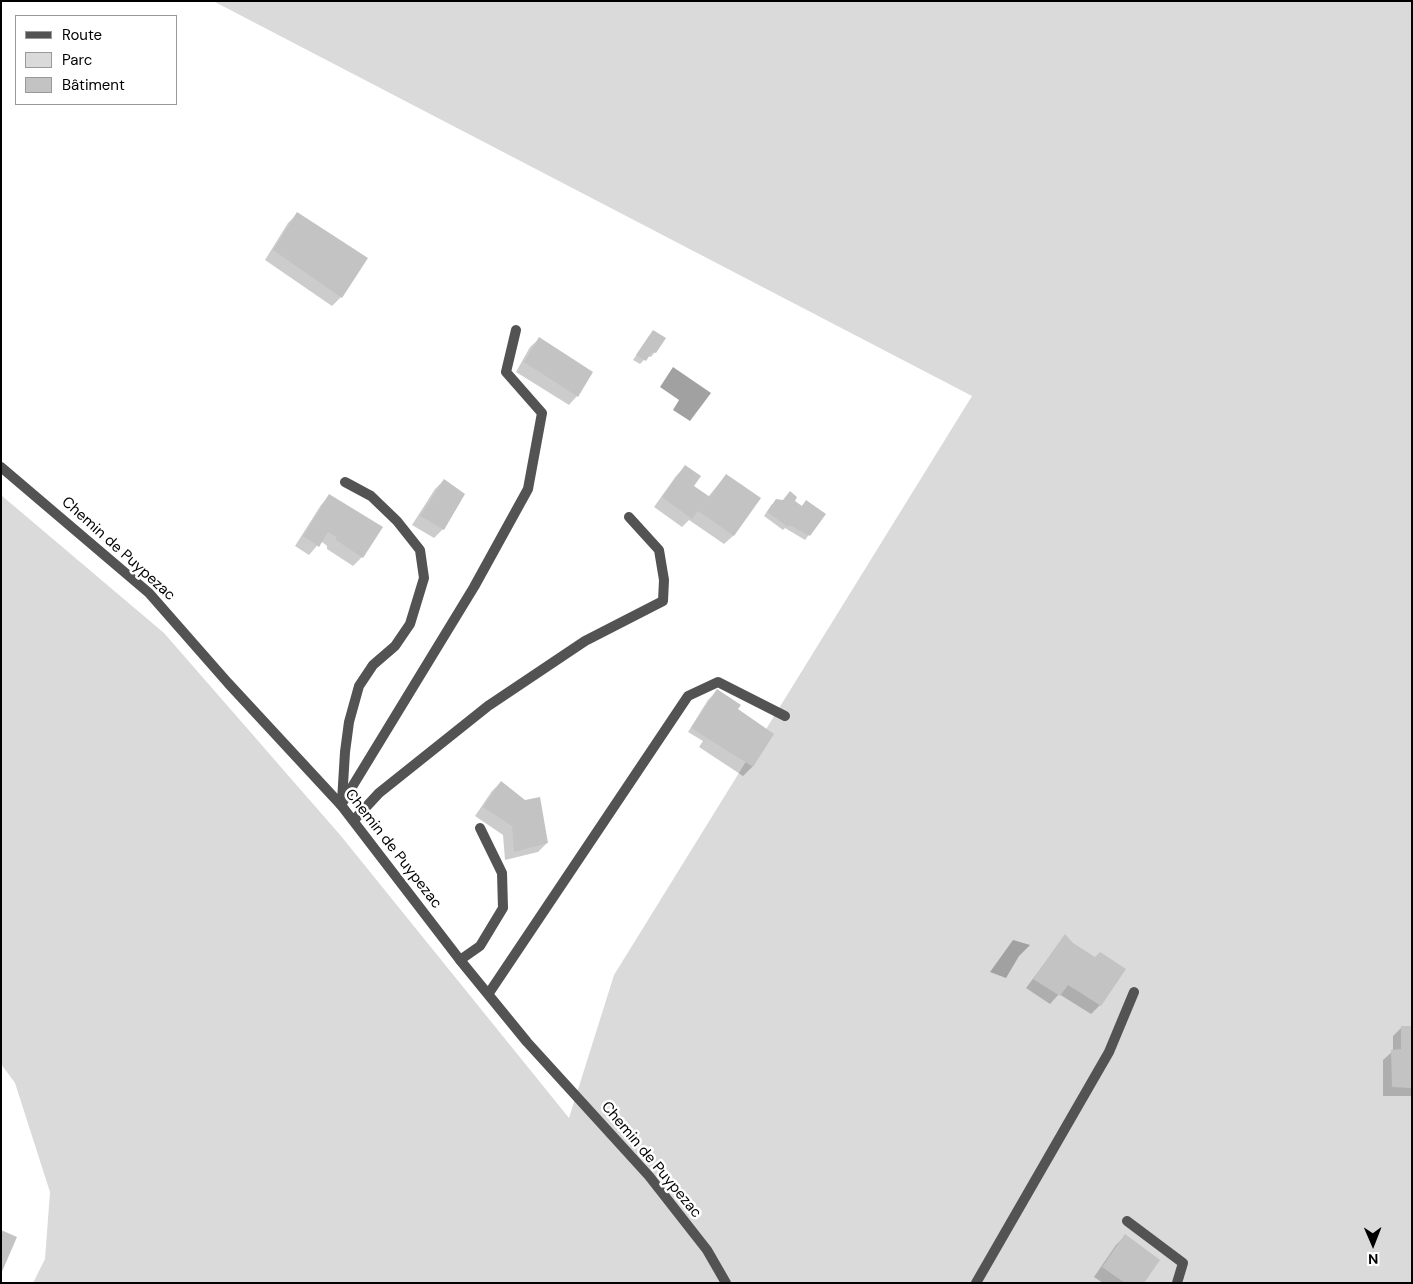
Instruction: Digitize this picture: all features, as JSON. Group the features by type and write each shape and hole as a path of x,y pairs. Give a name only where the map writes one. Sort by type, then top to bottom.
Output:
{"street":[{"path":"341,805 474,587 528,489 542,413 506,372 516,330"},
{"name":"Chemin de Puypezac","path":"1,467 149,593 228,683 341,805 460,960 489,993 527,1042 649,1176 707,1250 726,1283"},
{"path":"341,805 347,737 358,686 373,664 395,646 410,624 424,578 420,550 397,521 371,496 345,482"},
{"path":"354,820 379,793 488,706 585,641 663,601 664,580 659,550 629,517"},
{"path":"489,993 688,696 718,682 785,716"},
{"path":"460,960 480,946 504,908 502,874 480,828"},
{"path":"976,1283 1110,1052 1134,992"},
{"path":"1127,1221 1183,1263 1177,1283"}],"green space":[{"path":"213,1 1412,1 1412,1283 33,1283 45,1259 50,1192 15,1083 1,1064 1,495 164,633 341,836 569,1118 614,975 972,396"}],"shaded area":[{"path":"673,367 711,393 690,421 673,410 679,400 660,387"},
{"path":"1013,940 1030,945 1019,956 1006,978 990,972"}],"building":[{"path":"297,212 368,258 342,298 273,250"},
{"path":"653,330 666,338 656,353 652,352 646,361 636,355"},
{"path":"539,337 593,372 578,397 524,362"},
{"path":"685,465 701,476 694,486 710,497 726,474 761,498 734,536 698,511 692,519 662,497"},
{"path":"444,479 465,494 444,530 420,516"},
{"path":"790,491 797,497 795,501 802,506 806,500 826,514 810,536 789,525 788,527 767,512 776,499 783,500"},
{"path":"329,494 383,527 363,558 336,540 336,537 328,532 319,547 303,536"},
{"path":"717,689 741,705 738,709 774,734 753,767 691,728"},
{"path":"501,781 525,800 540,797 548,843 514,852 512,826 483,807"},
{"path":"1065,934 1073,943 1095,957 1100,952 1126,969 1101,1006 1068,985 1060,996 1033,979"},
{"path":"1401,1026 1412,1026 1412,1088 1392,1087 1391,1050 1401,1049"},
{"path":"1,1230 17,1237 1,1274"},
{"path":"1125,1234 1160,1260 1144,1283 1125,1283 1102,1267"}]}
